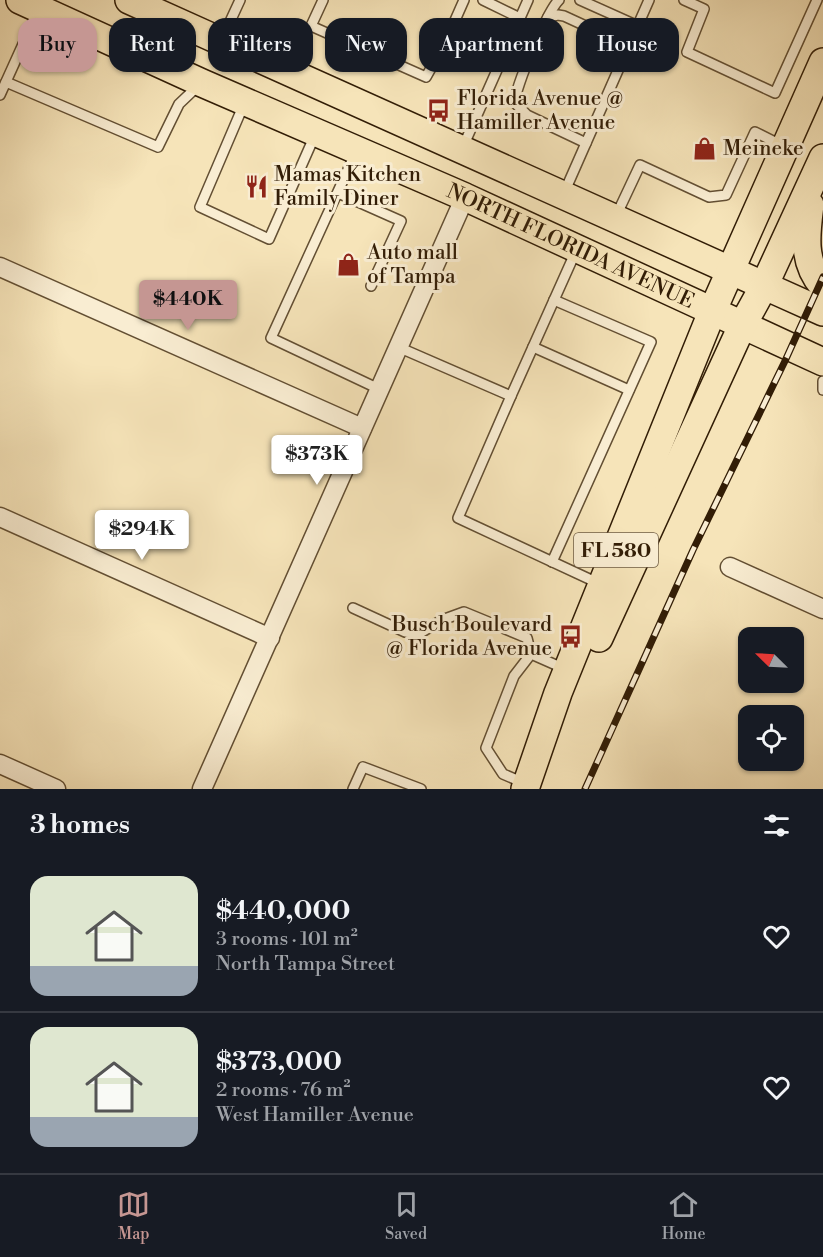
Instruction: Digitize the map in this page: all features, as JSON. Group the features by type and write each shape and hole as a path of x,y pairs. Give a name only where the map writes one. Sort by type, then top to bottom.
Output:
{"main road":[{"name":"NORTH FLORIDA AVENUE","path":"138,2 208,36"},
{"name":"NORTH FLORIDA AVENUE","path":"29,4 202,83 465,197 823,362"},
{"name":"FL 580","path":"527,787 567,670 712,312 823,63"},
{"path":"202,83 208,69"},
{"name":"NORTH FLORIDA AVENUE","path":"288,72 823,312"},
{"path":"818,170 806,241 808,260 816,278 823,286"},
{"name":"FL 580","path":"527,787 742,326 764,285 818,170"}],"street":[{"path":"202,789 465,197"},
{"path":"0,267 362,428"},
{"path":"0,517 270,638"},
{"path":"730,567 823,609"},
{"path":"0,764 56,789"}],"lane":[{"path":"231,18 240,0"},
{"path":"323,0 311,26 426,77 429,72"},
{"path":"456,18 464,0"},
{"path":"483,0 520,18 528,0"},
{"path":"559,0 555,3 520,77 515,91 515,103 527,115 586,143"},
{"path":"580,0 620,18"},
{"path":"641,18 649,0"},
{"path":"684,0 706,5 687,52 775,93 817,0"},
{"path":"0,95 29,4"},
{"path":"548,17 558,15 576,22"},
{"path":"462,149 496,72"},
{"path":"563,195 617,72"},
{"path":"6,82 158,147 179,104 202,83"},
{"path":"245,102 200,207 269,239 316,132"},
{"path":"615,219 640,165 709,197 718,196 726,195 755,132 786,147"},
{"path":"357,150 272,338 380,388"},
{"path":"338,193 401,221 371,286"},
{"path":"577,249 510,396 458,518 602,585"},
{"path":"552,562 651,342 554,300"},
{"path":"398,347 510,396"},
{"path":"533,347 629,390"},
{"path":"823,381 823,390"},
{"path":"352,608 405,632 422,632 442,620 464,612 526,638 531,654 567,670"},
{"path":"527,787 502,774 486,748 514,676 531,654"},
{"path":"353,789 363,767 421,789"}],"railway":[{"path":"585,789 693,550 785,361 823,277"}],"place":[{"name":"Florida Avenue @ Hamiller Avenue","path":"439,110"},
{"name":"Meineke","path":"705,148"},
{"name":"Mamas Kitchen Family Diner","path":"256,186"},
{"name":"Auto mall of Tampa","path":"349,264"},
{"name":"Busch Boulevard @ Florida Avenue","path":"570,636"}]}
